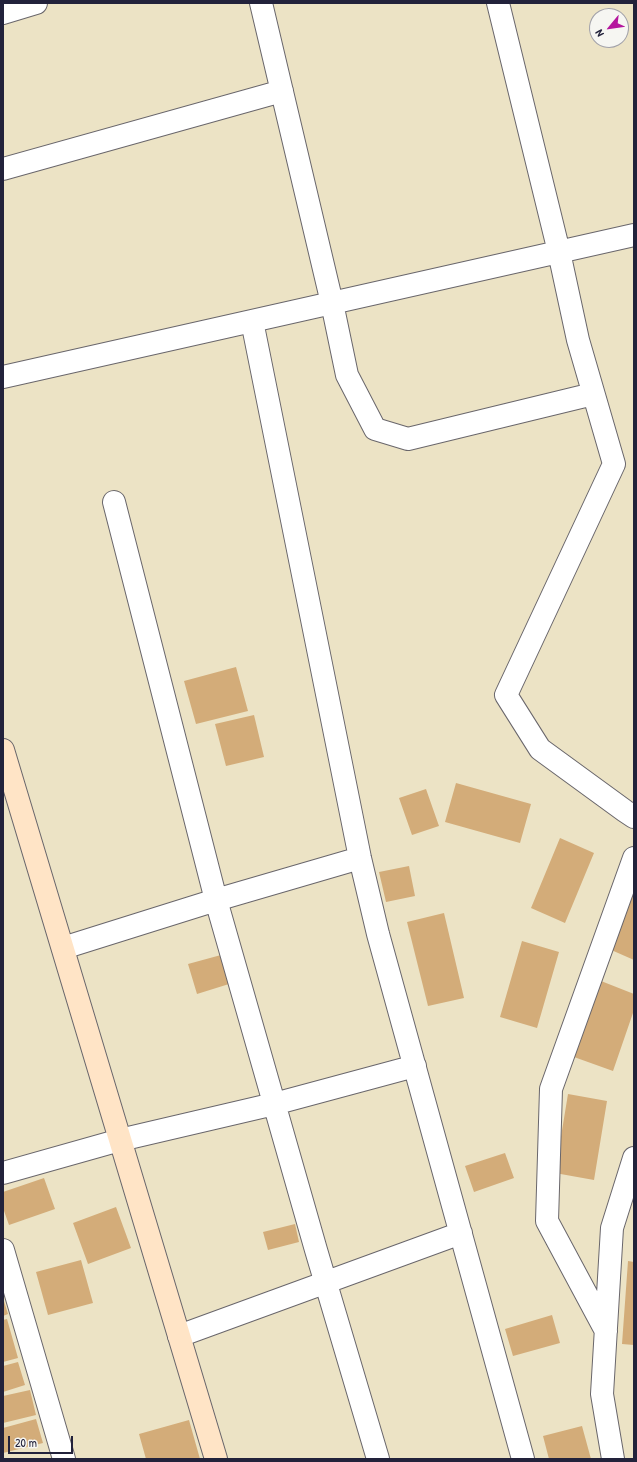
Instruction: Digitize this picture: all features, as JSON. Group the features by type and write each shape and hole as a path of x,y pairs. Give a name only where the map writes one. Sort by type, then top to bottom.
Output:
{"street":[{"path":"3,13 36,3"},
{"path":"261,3 332,303 347,375 375,429 408,439 593,394"},
{"path":"498,3 559,252 578,340 614,464 506,695 540,749 634,816"},
{"path":"3,169 282,91"},
{"path":"3,377 634,235"},
{"path":"252,321 360,858 378,934 523,1459"},
{"path":"114,502 216,900 325,1282 378,1459"},
{"path":"4,758 63,948 216,1459"},
{"path":"63,948 216,900 360,858"},
{"path":"606,1331 547,1221 551,1090 634,858"},
{"path":"3,1174 120,1140 274,1104 415,1066"},
{"path":"613,1459 602,1394 612,1228 634,1158"},
{"path":"179,1336 461,1233"},
{"path":"3,1250 64,1459"}],"building":[{"path":"236,667 248,711 196,724 184,681"},
{"path":"254,715 264,757 226,766 215,724"},
{"path":"456,783 531,804 520,843 445,822"},
{"path":"426,789 439,826 412,835 399,798"},
{"path":"560,838 594,853 565,923 531,908"},
{"path":"409,866 415,896 386,902 379,872"},
{"path":"634,891 634,960 609,949"},
{"path":"444,913 464,998 428,1006 407,922"},
{"path":"522,941 559,952 537,1028 500,1017"},
{"path":"221,955 229,984 197,994 188,964"},
{"path":"601,981 634,994 634,1010 613,1071 574,1057"},
{"path":"568,1094 607,1101 594,1180 555,1173"},
{"path":"505,1153 514,1178 474,1192 465,1166"},
{"path":"44,1178 55,1209 9,1225 3,1208 3,1192"},
{"path":"116,1207 131,1248 88,1264 73,1223"},
{"path":"295,1224 299,1242 268,1250 263,1232"},
{"path":"81,1260 93,1303 48,1315 36,1272"},
{"path":"628,1261 634,1262 634,1345 622,1344"},
{"path":"3,1298 8,1314 3,1316"},
{"path":"552,1315 560,1343 513,1356 505,1329"},
{"path":"7,1319 18,1358 3,1362 3,1320"},
{"path":"18,1362 25,1385 3,1392 3,1366"},
{"path":"30,1390 36,1415 3,1423 3,1396"},
{"path":"36,1419 43,1443 3,1453 3,1428"},
{"path":"189,1420 200,1459 146,1459 139,1434"},
{"path":"582,1426 591,1459 549,1459 543,1436"}]}
